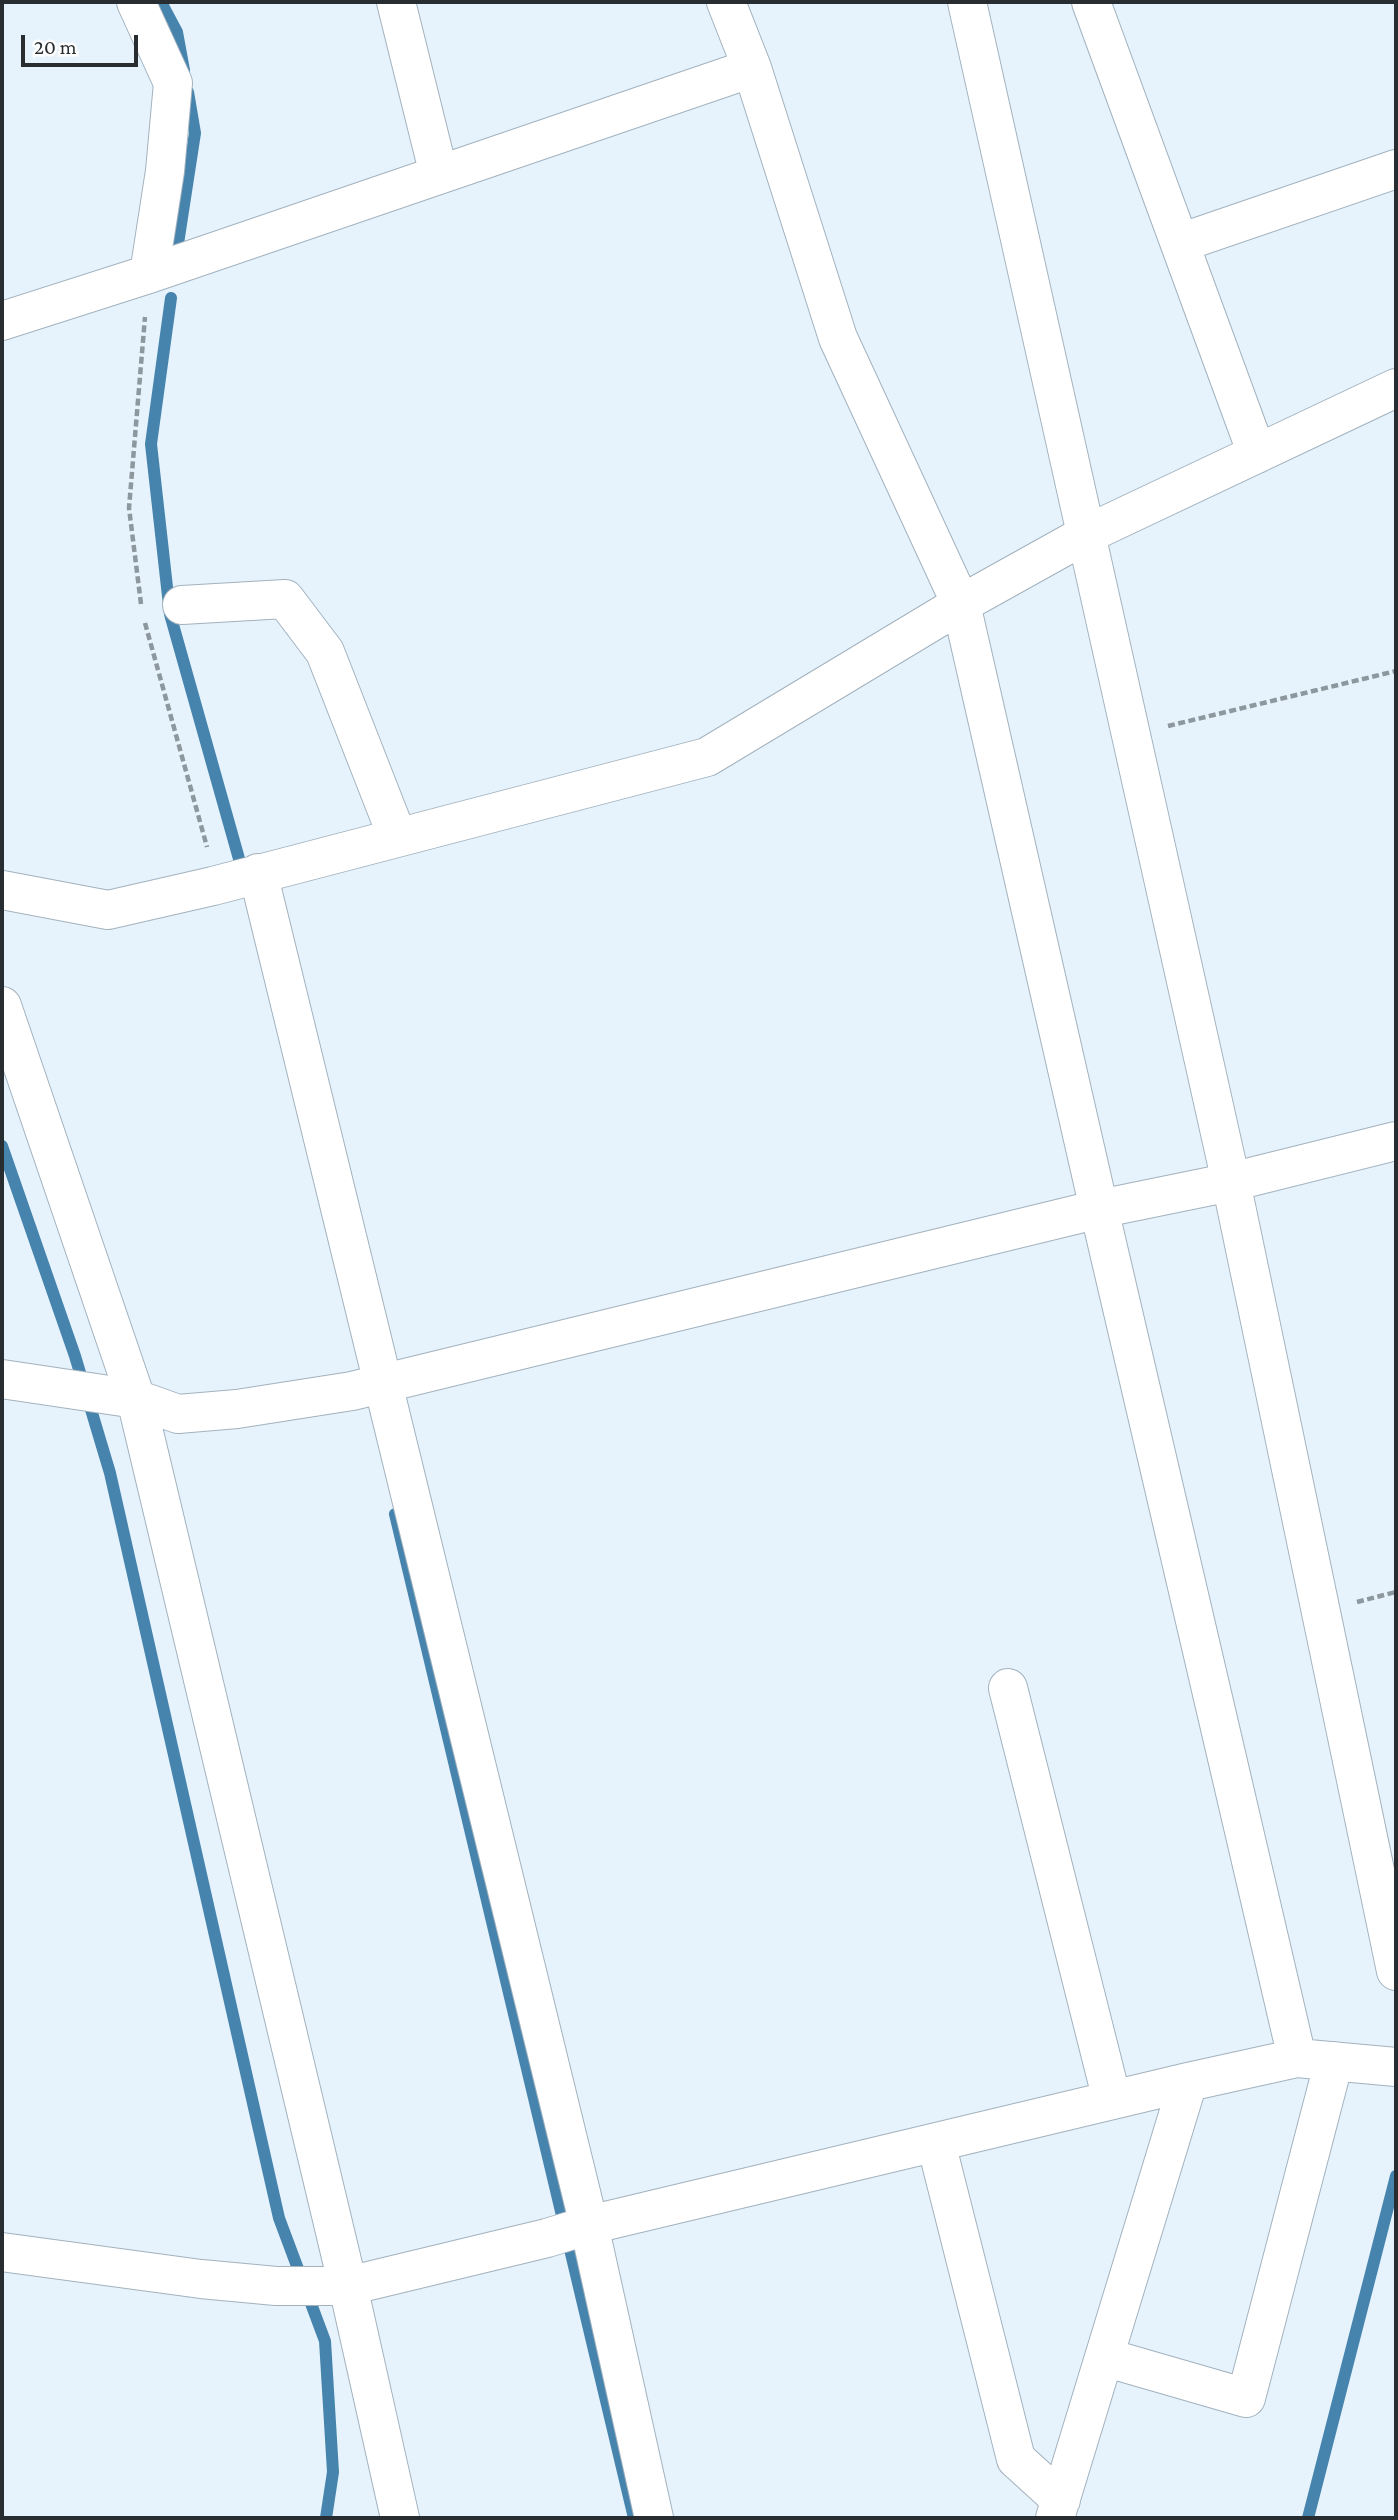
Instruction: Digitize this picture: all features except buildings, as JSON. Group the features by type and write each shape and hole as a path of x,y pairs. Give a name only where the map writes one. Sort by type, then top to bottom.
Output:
{"street":[{"path":"136,2 173,83 165,171 149,274"},
{"path":"396,2 439,175"},
{"path":"726,2 752,68 838,338 961,604 1099,1209 1315,2059 1246,2398 1104,2357"},
{"path":"967,2 1231,1182 1396,1971"},
{"path":"1091,2 1257,454"},
{"path":"2,321 149,274 752,68"},
{"path":"1180,243 1396,169"},
{"path":"2,890 108,909 213,886 707,757 961,604 1085,535 1396,388"},
{"path":"182,605 285,599 325,652 397,836"},
{"path":"258,873 367,1387 571,2230 654,2518"},
{"path":"2,1006 126,1398 336,2286 400,2518"},
{"path":"2,1379 126,1398 178,1414 237,1409 367,1387 1099,1209 1231,1182 1396,1141"},
{"path":"1008,1688 1112,2100"},
{"path":"2,2252 201,2279 276,2286 336,2286 1188,2082 1315,2059 1396,2067"},
{"path":"1058,2509 1188,2082"},
{"path":"936,2143 1016,2459 1058,2509"}],"path":[{"path":"1130,735 1396,671"}],"waterway":[{"path":"161,2 177,32 184,70"},
{"path":"177,250 195,133 188,92"},
{"path":"171,298 151,444 170,614 243,873"},
{"path":"2,1146 75,1356 110,1473 279,2218 325,2341 333,2472 326,2518"},
{"path":"395,1514 634,2518"},
{"path":"1308,2518 1396,2176"}]}
